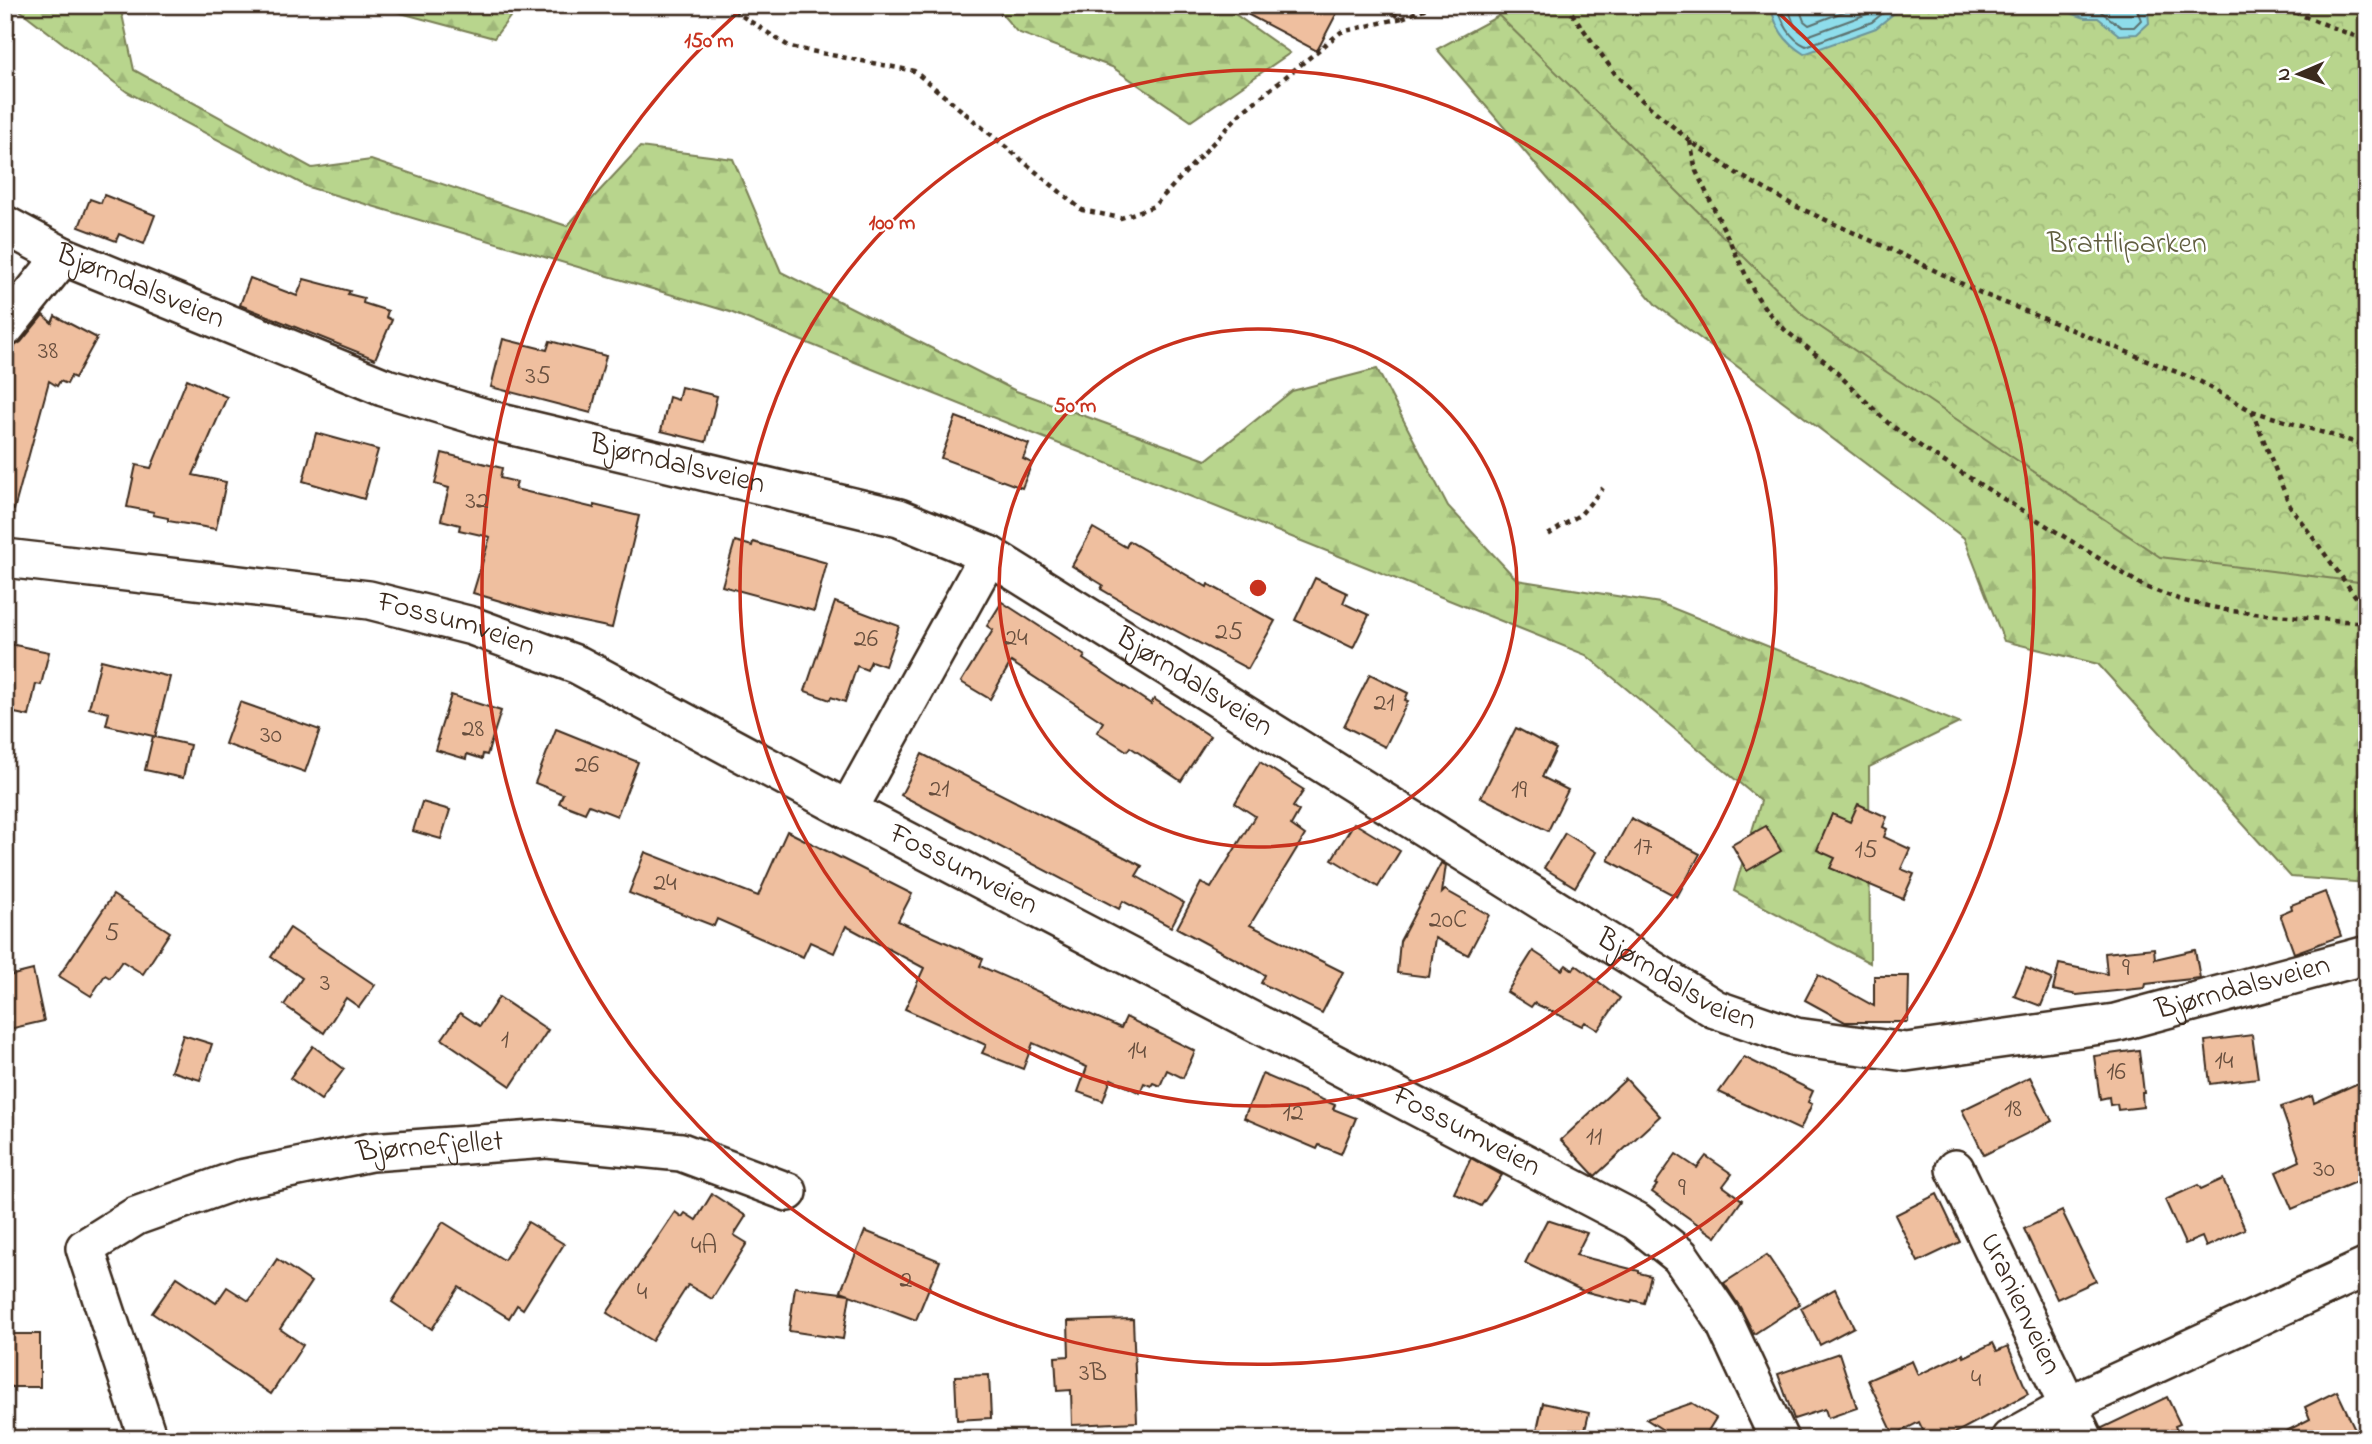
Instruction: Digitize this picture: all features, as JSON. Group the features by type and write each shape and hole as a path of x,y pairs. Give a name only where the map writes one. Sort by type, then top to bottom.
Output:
{"street":[{"name":"Bjørndalsveien","path":"5,225 63,256 383,387 505,424 899,518 989,555 1715,1009 1796,1037 1906,1052 2102,1025 2367,955"},
{"path":"5,328 63,256"},
{"path":"848,810 989,555"},
{"name":"Fossumveien","path":"5,558 369,600 472,625 578,665 848,810 1636,1221 1680,1256 1723,1319 1779,1439"},
{"name":"Bjørnefjellet","path":"148,1439 85,1248 136,1216 240,1179 371,1152 547,1139 681,1152 788,1192"},
{"name":"Uranienveien","path":"1955,1169 2077,1423"},
{"path":"2010,1439 2077,1423 2094,1393 2367,1267"}],"path":[{"path":"725,5 790,47 914,71 1082,210 1121,218 1154,206 1241,113 1341,32 1402,18 1434,5"},
{"path":"1375,5 1402,18"},
{"path":"1566,5 1616,75 1644,103 1690,141 1736,173 1793,205 1906,256 1983,295 2199,381 2252,411 2367,446"},
{"path":"2276,5 2367,41"},
{"path":"1690,141 1696,170 1754,292 1767,311 1786,331 1827,363 1888,423 1933,455 2145,587 2184,601 2231,611 2367,623"},
{"path":"2252,411 2290,506 2367,612"},
{"path":"1548,535 1581,514 1603,488"}],"green space":[{"path":"13,5 120,5 134,70 312,168 371,160 567,226 640,147 733,159 781,272 1016,391 1206,460 1292,391 1377,369 1448,506 1517,580 1660,603 1959,723 1869,767 1870,963 1734,891 1761,801 1586,655 730,312 308,187 127,92"},
{"path":"371,5 519,5 494,38"},
{"path":"994,5 1222,5 1290,53 1191,121 1112,67 1017,32"},
{"name":"Brattliparken","path":"1488,5 2367,5 2367,583 2160,557 1804,316"},
{"path":"1519,5 2367,451 2367,883 2291,877 2098,664 2004,641 1964,538 1656,305 1437,49"}],"water":[{"path":"1771,5 1904,5 1876,28 1804,54 1782,34"},
{"path":"2048,5 2139,5 2148,12 2149,23 2137,34 2119,35 2098,18 2085,18"}],"building":[{"path":"1230,5 1341,5 1317,51"},
{"path":"104,195 155,215 144,244 119,234 116,241 79,227 90,199 101,203"},
{"path":"250,278 297,296 304,279 350,291 348,294 364,298 363,303 388,311 386,317 392,320 375,359 240,305"},
{"path":"43,315 52,323 55,316 97,338 75,378 71,376 67,384 60,381 57,386 49,381 14,510 5,509 5,348 21,342"},
{"path":"503,339 547,350 550,341 606,356 591,413 491,387"},
{"path":"187,379 227,397 193,475 226,482 216,529 168,521 168,518 153,515 154,512 127,507 136,465 151,468"},
{"path":"681,387 717,396 706,442 661,431 669,397 678,400"},
{"path":"956,417 1029,444 1023,459 1032,463 1022,488 941,458"},
{"path":"316,433 378,450 364,499 303,481"},
{"path":"442,453 502,468 500,478 517,482 515,489 639,516 612,628 545,614 473,593 490,537 459,530 460,525 441,520 449,488 435,484"},
{"path":"1093,528 1126,547 1129,541 1207,587 1208,584 1275,621 1248,669 1135,609 1101,589 1103,585 1072,566"},
{"path":"735,541 752,546 753,542 827,563 814,611 722,586"},
{"path":"1315,578 1347,593 1343,603 1369,615 1353,648 1295,620"},
{"path":"835,602 899,626 885,666 871,661 867,670 857,666 845,702 805,691"},
{"path":"1002,602 1085,656 1083,659 1151,704 1154,699 1210,736 1181,781 1130,747 1127,751 1097,732 1103,722 1011,662 990,699 961,682 993,630 987,626"},
{"path":"5,643 49,652 41,685 36,684 29,716 5,711"},
{"path":"101,660 170,677 155,737 190,745 183,778 145,770 153,736 106,725 109,713 89,708"},
{"path":"1370,674 1408,693 1405,700 1408,701 1385,747 1344,726"},
{"path":"451,695 501,711 487,755 483,754 482,759 467,754 466,759 436,750"},
{"path":"240,702 320,730 305,772 225,744"},
{"path":"1516,728 1556,749 1542,777 1568,790 1548,831 1481,797"},
{"path":"556,729 638,762 617,816 589,805 585,813 559,803 563,794 535,783"},
{"path":"922,754 1142,866 1136,876 1184,903 1171,927 1123,901 1119,909 901,795"},
{"path":"1260,762 1304,790 1293,807 1299,811 1291,825 1305,835 1250,925 1343,972 1322,1013 1261,983 1265,975 1177,928 1201,883 1211,888 1255,816 1235,803"},
{"path":"422,802 450,810 441,839 413,831"},
{"path":"1858,804 1887,817 1883,827 1887,829 1884,837 1910,849 1901,869 1914,874 1903,899 1830,868 1835,858 1817,850 1832,814 1850,822"},
{"path":"1631,818 1700,854 1677,897 1608,860"},
{"path":"1354,823 1400,851 1378,887 1332,859"},
{"path":"1766,826 1781,851 1747,871 1732,845"},
{"path":"787,831 912,894 898,921 983,959 980,966 1121,1028 1126,1017 1195,1051 1183,1078 1167,1070 1160,1086 1144,1083 1140,1093 1111,1079 1103,1101 1078,1092 1087,1067 1033,1043 1023,1069 982,1053 986,1045 905,1009 924,968 846,926 834,953 810,942 803,957 717,919 714,926 629,893 645,852 758,896"},
{"path":"1565,833 1596,852 1575,887 1544,868"},
{"path":"1441,863 1446,865 1442,893 1445,890 1489,915 1468,955 1435,938 1429,977 1397,973 1400,941"},
{"path":"2325,892 2341,936 2294,953 2280,914 2292,909 2291,905"},
{"path":"113,895 170,932 143,974 122,961 110,978 105,975 91,996 59,976"},
{"path":"290,928 375,985 359,1007 346,998 324,1033 284,1005 302,978 271,957"},
{"path":"2154,948 2155,959 2195,950 2200,978 2146,984 2145,988 2077,995 2053,990 2059,964 2107,974 2105,953"},
{"path":"1533,951 1562,970 1566,965 1573,970 1576,965 1620,998 1598,1030 1585,1022 1582,1026 1534,1003 1531,1007 1507,992"},
{"path":"2026,968 2052,979 2041,1006 2014,996"},
{"path":"33,970 44,1021 5,1030 5,977"},
{"path":"1818,975 1874,1006 1874,976 1909,976 1908,1022 1845,1022 1805,1000"},
{"path":"499,997 548,1030 511,1086 442,1039 460,1013 480,1026"},
{"path":"183,1035 212,1044 200,1080 171,1071"},
{"path":"2252,1035 2258,1078 2210,1084 2205,1041"},
{"path":"313,1046 344,1069 321,1100 290,1078"},
{"path":"2139,1050 2143,1107 2118,1110 2117,1104 2110,1105 2109,1097 2100,1099 2094,1056"},
{"path":"1744,1057 1813,1091 1808,1102 1812,1104 1800,1130 1719,1092"},
{"path":"1262,1074 1335,1105 1333,1109 1356,1118 1341,1154 1319,1145 1317,1149 1244,1118"},
{"path":"2030,1077 2052,1121 1984,1155 1962,1110"},
{"path":"1626,1079 1660,1116 1595,1176 1561,1140"},
{"path":"2367,1079 2367,1177 2292,1209 2276,1172 2300,1161 2281,1107 2312,1096 2314,1103"},
{"path":"1676,1154 1697,1168 1706,1156 1732,1174 1723,1186 1742,1200 1716,1237 1652,1192"},
{"path":"1471,1158 1502,1175 1481,1206 1454,1193"},
{"path":"2223,1179 2245,1229 2206,1247 2202,1237 2185,1244 2165,1200 2198,1185 2201,1189"},
{"path":"712,1194 746,1216 734,1235 747,1243 712,1299 688,1285 652,1341 607,1313 675,1212 682,1217 685,1213 696,1220"},
{"path":"1937,1194 1960,1242 1918,1262 1895,1215"},
{"path":"2062,1211 2096,1281 2057,1299 2024,1229"},
{"path":"1547,1220 1587,1233 1576,1255 1651,1276 1644,1303 1632,1300 1631,1303 1583,1291 1525,1263"},
{"path":"443,1222 504,1260 528,1222 564,1244 523,1309 517,1305 509,1318 459,1287 432,1329 392,1302"},
{"path":"865,1231 940,1261 916,1320 850,1295 843,1339 789,1331 795,1287 849,1294 841,1291"},
{"path":"1767,1255 1800,1304 1754,1334 1724,1283"},
{"path":"277,1259 311,1282 280,1329 303,1345 271,1394 152,1313 177,1277 216,1303 227,1287 249,1301"},
{"path":"1835,1289 1854,1327 1820,1345 1801,1308"},
{"path":"1133,1319 1137,1422 1072,1425 1071,1390 1057,1391 1055,1357 1069,1356 1068,1321"},
{"path":"5,1334 40,1334 40,1387 5,1387"},
{"path":"1993,1343 1997,1351 2008,1346 2028,1394 1944,1439 1927,1439 1919,1422 1894,1435 1868,1380 1912,1361 1918,1375"},
{"path":"1839,1353 1857,1408 1828,1418 1825,1409 1794,1419 1778,1374"},
{"path":"989,1375 991,1418 957,1420 955,1376"},
{"path":"2337,1391 2355,1429 2334,1439 2271,1439 2310,1419 2305,1407"},
{"path":"2167,1397 2180,1424 2175,1426 2180,1439 2105,1439 2102,1428"},
{"path":"1543,1403 1589,1413 1583,1439 1535,1439"},
{"path":"1692,1403 1716,1418 1703,1439 1677,1439 1646,1419"}]}
